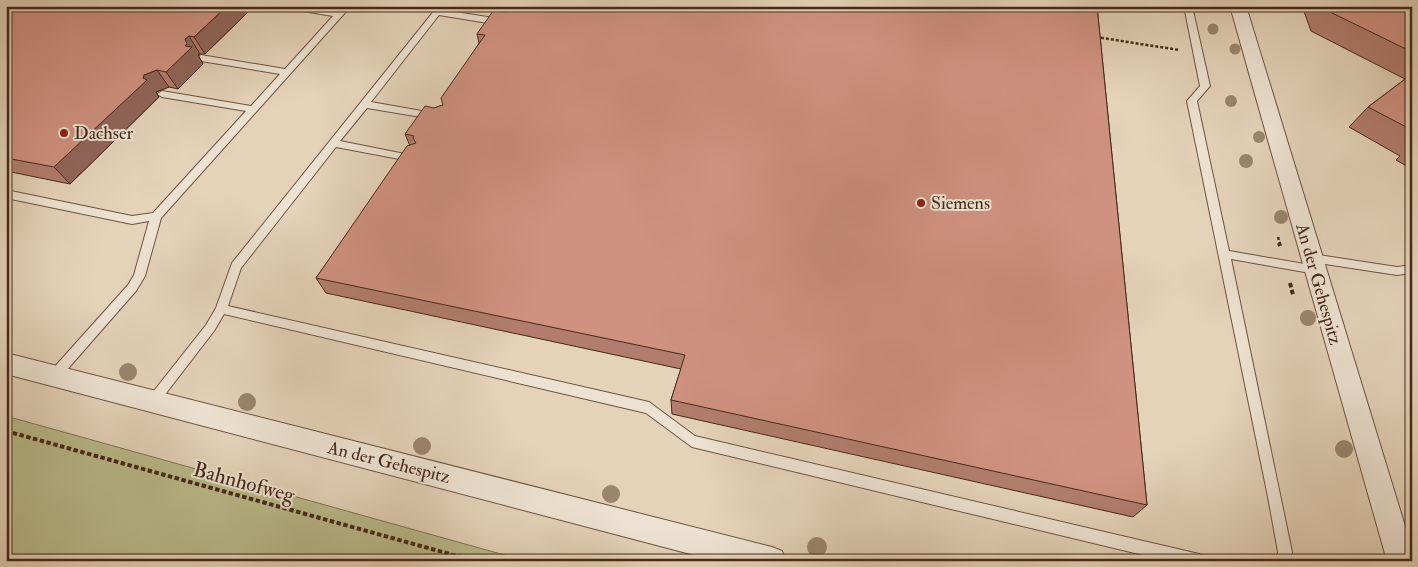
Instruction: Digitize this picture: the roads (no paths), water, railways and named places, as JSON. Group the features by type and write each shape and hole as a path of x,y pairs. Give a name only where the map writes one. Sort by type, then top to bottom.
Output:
{"street":[{"name":"An der Gehespitz","path":"1238,6 1401,561"},
{"name":"An der Gehespitz","path":"6,363 772,561"}],"lane":[{"path":"284,6 339,15"},
{"path":"54,376 132,288 139,276 156,216 347,6"},
{"path":"1188,6 1205,86 1192,101 1275,497 1285,552 1282,561"},
{"path":"153,401 210,328 221,309 236,266 440,9 509,24"},
{"path":"201,58 287,72"},
{"path":"162,94 253,109"},
{"path":"364,104 444,118"},
{"path":"333,144 417,159"},
{"path":"6,194 132,220 156,216"},
{"path":"1224,254 1397,272 1412,270"},
{"path":"221,309 649,408 692,441 1199,561"}],"place":[{"name":"Dachser","path":"64,133"},
{"name":"Siemens","path":"921,203"}]}
